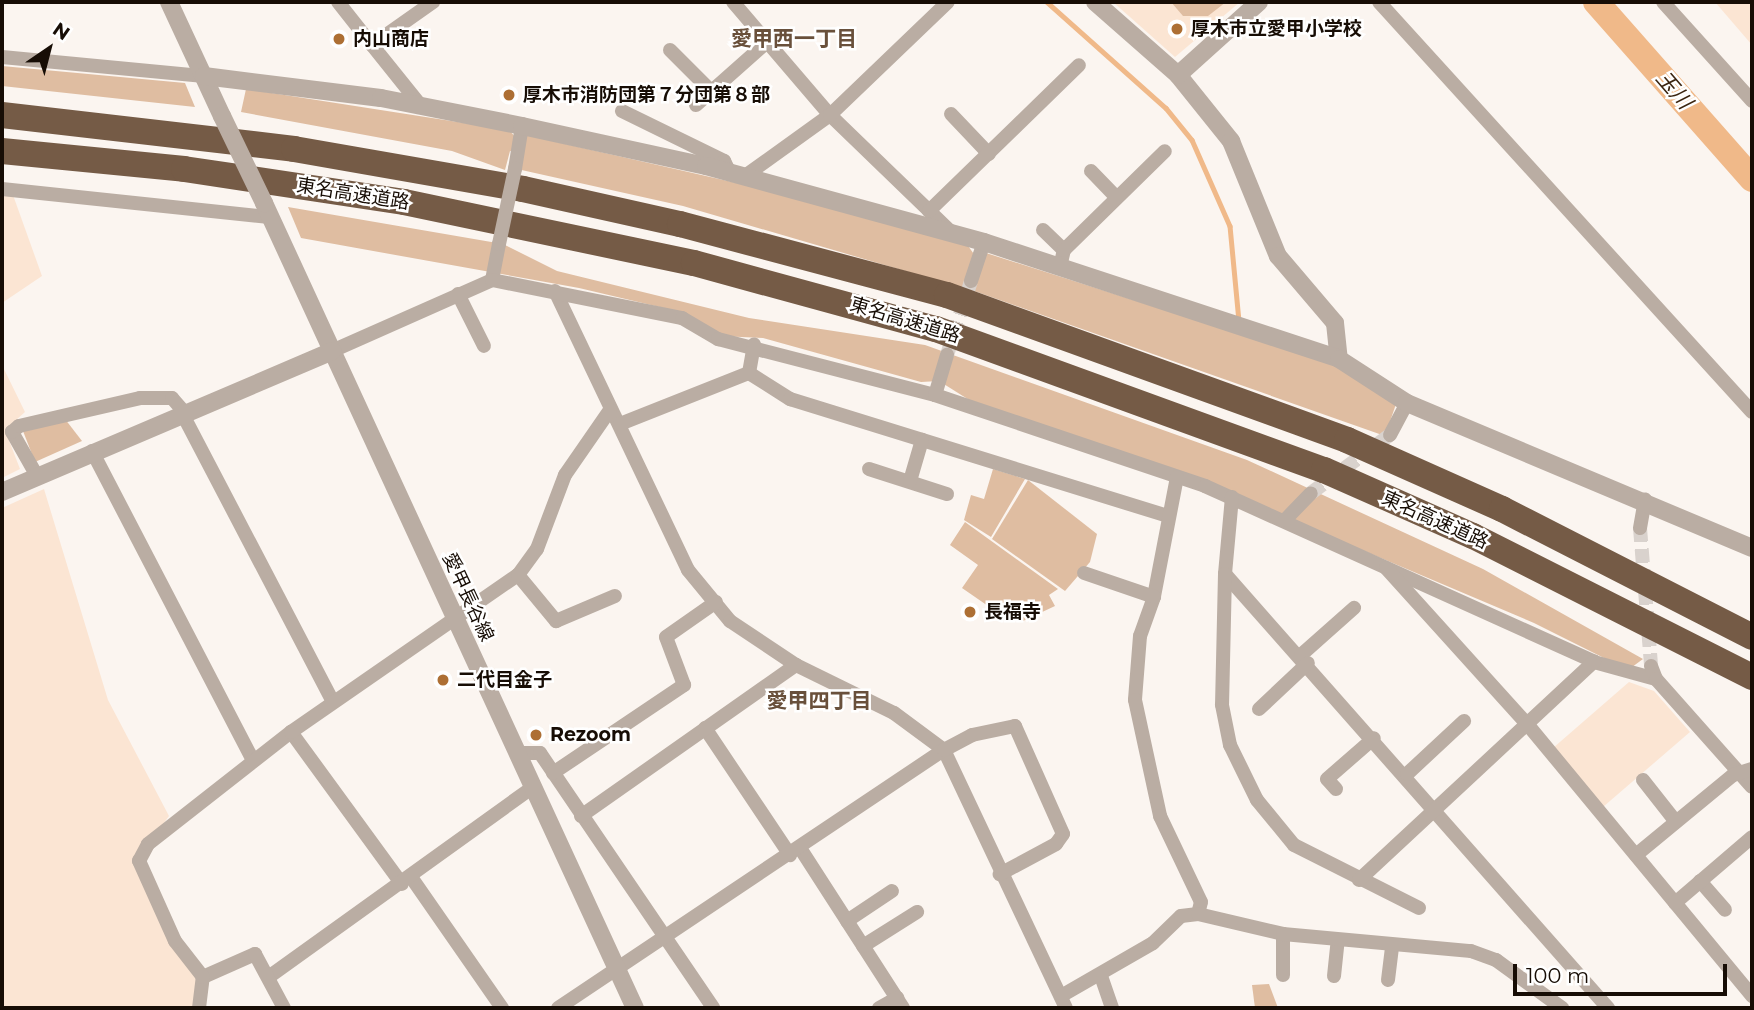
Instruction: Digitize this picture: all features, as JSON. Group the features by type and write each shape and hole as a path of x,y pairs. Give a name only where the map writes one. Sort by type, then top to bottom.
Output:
{"highway":[{"name":"東名高速道路","path":"2,115 294,149 523,190 681,224 947,295 1347,440 1502,509 1752,637"},
{"name":"東名高速道路","path":"2,151 184,169 429,206 706,266 936,329 1324,470 1473,536 1752,677"}],"street":[{"path":"169,2 204,76"},
{"path":"338,2 421,106"},
{"path":"372,45 433,2"},
{"path":"733,2 830,115 953,234"},
{"path":"738,174 830,115 948,2"},
{"path":"1095,2 1178,75 1231,141 1278,256 1335,323 1339,359"},
{"path":"1178,75 1259,2"},
{"path":"1380,2 1752,412"},
{"path":"1663,2 1752,101"},
{"path":"696,104 767,42"},
{"path":"678,53 711,91"},
{"path":"2,57 204,76 421,106 738,174 953,234 1062,259 1339,359 1407,403 1644,499 1752,548"},
{"path":"929,211 1079,65"},
{"name":"愛甲長谷線","path":"204,76 635,1008"},
{"path":"631,113 724,161 738,174"},
{"path":"960,117 989,154"},
{"path":"492,280 522,126"},
{"path":"1062,259 1117,198 1165,152"},
{"path":"1091,171 1117,198"},
{"path":"2,189 267,210"},
{"path":"1043,230 1062,259"},
{"path":"971,281 984,242"},
{"path":"2,492 492,280 682,318 718,339 754,344 935,395 1232,497 1594,662 1654,672 1746,771 1752,787"},
{"path":"555,291 610,410 620,424 677,550 730,621 796,665 894,713 944,750 1000,874 1063,1002 1153,943 1181,916 1198,914 1283,934 1392,946 1471,951 1496,960 1556,1006"},
{"path":"458,294 484,346"},
{"path":"749,373 754,344"},
{"path":"935,395 947,355"},
{"path":"620,424 749,373"},
{"path":"749,373 790,399 1168,516"},
{"path":"37,476 12,432 19,426 140,398 172,398 183,412 333,702"},
{"path":"1390,435 1407,403"},
{"path":"200,1008 203,977 175,940 139,861 148,844 291,732 518,575 537,549 565,475 610,410"},
{"path":"910,481 922,440"},
{"path":"92,451 253,760"},
{"path":"869,469 947,494"},
{"path":"1177,477 1154,597 1140,636 1136,700 1160,816 1201,902 1198,914"},
{"path":"1285,520 1311,494"},
{"path":"1232,497 1220,682 1240,772 1294,845 1419,908"},
{"path":"1640,528 1644,499"},
{"path":"1383,564 1528,725 1752,996"},
{"path":"1084,573 1154,597"},
{"path":"1225,574 1438,808 1608,1008"},
{"path":"518,575 556,621 568,624 611,603"},
{"path":"553,774 684,685 666,637 716,602"},
{"path":"1259,709 1354,608"},
{"path":"1359,880 1594,662"},
{"path":"581,816 796,665"},
{"path":"1407,774 1464,721"},
{"path":"560,1008 616,967 795,852 944,750 972,735 1015,726 1063,834 1056,844 1000,874"},
{"path":"705,728 847,921 900,1003 879,1008"},
{"path":"291,732 502,1008"},
{"path":"1328,780 1374,738"},
{"path":"519,753 540,753 713,1008"},
{"path":"1636,855 1676,821 1746,771"},
{"path":"1643,780 1676,821"},
{"path":"270,976 406,881 534,786"},
{"path":"1675,903 1752,837"},
{"path":"1700,881 1725,910"},
{"path":"847,921 886,892"},
{"path":"863,946 908,916"},
{"path":"1283,934 1283,975"},
{"path":"1334,976 1338,940"},
{"path":"1388,980 1392,946"},
{"path":"203,977 250,954 270,976 284,1008"},
{"path":"1101,976 1112,1008"}],"shaded area":[{"name":"厚木市立愛甲小学校","path":"1113,2 1240,2 1175,57"},
{"path":"1171,2 1226,2 1208,16 1183,16"},
{"path":"1715,2 1752,2 1752,45"},
{"path":"2,66 185,83 195,107 2,86"},
{"path":"246,89 509,130 517,139 526,135 741,184 966,243 976,257 986,253 1331,363 1396,404 1385,436 977,292 683,206 517,169 521,153 510,151 505,170 452,151 241,112"},
{"path":"2,194 13,195 42,276 2,303"},
{"path":"288,207 503,244 557,271 749,318 925,345 1247,460 1483,569 1643,659 1628,670 1534,623 1310,528 974,403 939,381 921,382 763,338 720,336 685,313 579,288 301,238"},
{"path":"2,365 25,412 5,430 20,469 2,478"},
{"path":"65,419 82,441 35,462 23,431"},
{"path":"993,469 1025,479 991,537 964,520 971,495 984,499"},
{"path":"1028,480 1097,534 1090,562 1065,591 992,539"},
{"path":"44,489 108,700 169,816 137,860 197,973 195,1008 2,1008 2,508"},
{"path":"965,522 1058,589 1049,595 1055,606 1023,621 1004,617 962,588 978,565 950,545"},
{"path":"1629,682 1654,691 1690,732 1603,807 1553,748"},
{"path":"1269,984 1278,1008 1255,1008 1252,985"}],"waterway":[{"path":"1047,2 1166,108 1192,140 1230,226 1239,321"},
{"name":"玉川","path":"1596,2 1752,179"}],"tunnel":[{"path":"947,355 971,281"},
{"path":"1311,493 1390,435"},
{"path":"1640,528 1651,666"}],"place":[{"name":"厚木市立愛甲小学校","path":"1177,29"},
{"name":"内山商店","path":"339,39"},
{"name":"厚木市消防団第７分団第８部","path":"509,95"},
{"name":"長福寺","path":"970,612"},
{"name":"二代目金子","path":"443,680"},
{"name":"Rezoom","path":"536,735"}],"district":[{"name":"愛甲西一丁目","path":"794,39"},
{"name":"愛甲四丁目","path":"819,701"}]}
